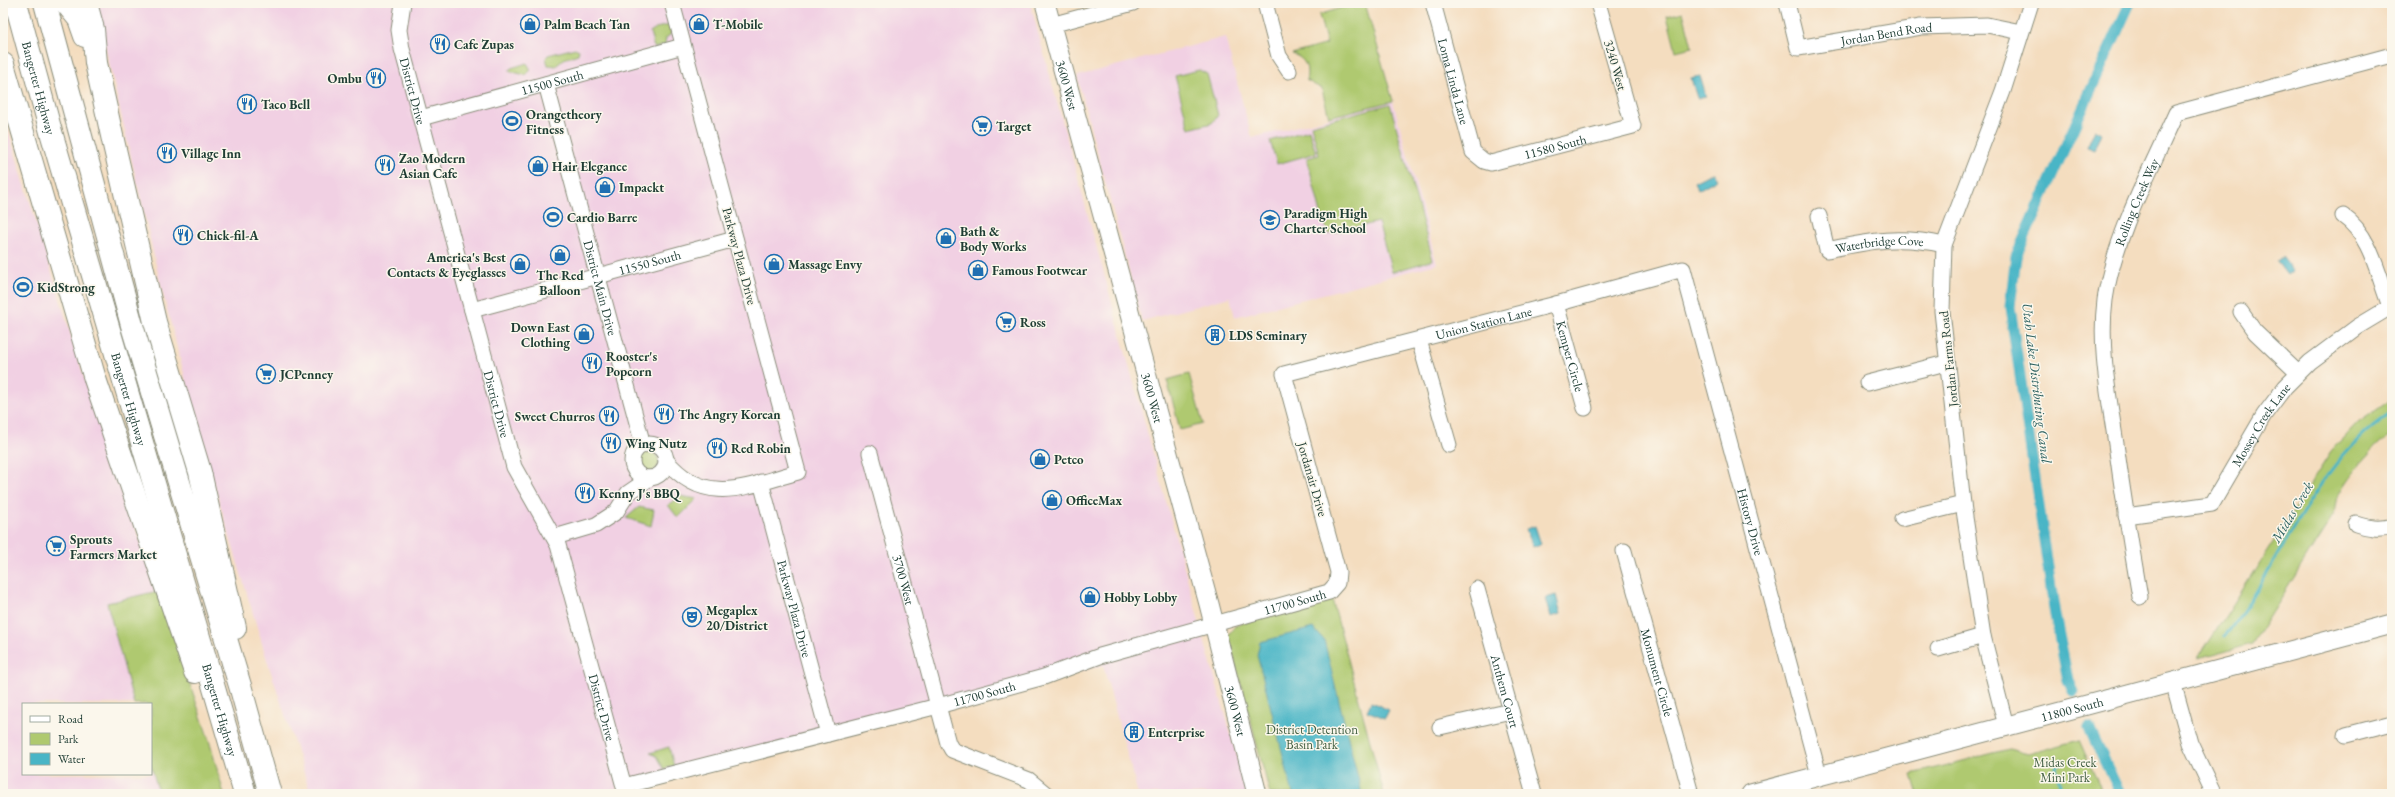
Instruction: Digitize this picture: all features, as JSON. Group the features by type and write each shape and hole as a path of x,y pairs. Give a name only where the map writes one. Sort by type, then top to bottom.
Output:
{"highway":[{"name":"Bangerter Highway","path":"16,3 51,132 245,794"},
{"name":"Bangerter Highway","path":"45,3 133,329 241,689 270,794"},
{"path":"66,3 81,24 96,63"},
{"path":"86,3 93,29 96,63 155,322 200,472 233,610 242,659 241,689"},
{"path":"3,64 7,82 95,379 189,653 233,794"}],"main road":[{"name":"3600 West","path":"1045,3 1214,624 1257,794"},
{"name":"11800 South","path":"1753,794 1819,775 2392,624"}],"street":[{"name":"District Drive","path":"403,3 400,20 400,38 514,467 522,484 555,537 625,790"},
{"name":"Parkway Plaza Drive","path":"666,460 684,479 706,489 719,490 761,482 798,472 672,3"},
{"path":"1051,25 1133,3"},
{"path":"1265,3 1279,56 1289,71"},
{"name":"Loma Linda Lane","path":"1433,3 1469,142 1478,158"},
{"name":"3240 West","path":"1598,3 1633,126"},
{"name":"Jordan Bend Road","path":"1787,3 1798,48 1921,27 1987,25 2021,32"},
{"name":"Jordan Farms Road","path":"2006,726 1983,636 1963,504 1959,449 1946,363 1942,311 1944,245 2003,91 2031,3"},
{"name":"11500 South","path":"421,118 683,46"},
{"name":"Rolling Creek Way","path":"2126,516 2105,375 2103,338 2105,300 2113,263 2126,227 2176,113 2392,55"},
{"name":"District Main Drive","path":"546,84 643,445"},
{"name":"11580 South","path":"1478,158 1492,162 1633,126"},
{"name":"Waterbridge Cove","path":"1819,216 1827,250 1875,240 1916,239 1944,245"},
{"path":"2343,216 2354,224 2363,235 2391,306"},
{"name":"11550 South","path":"472,310 735,239"},
{"name":"Union Station Lane","path":"1284,374 1556,304 1683,269"},
{"name":"History Drive","path":"1683,269 1819,775"},
{"name":"Kemper Circle","path":"1556,304 1585,408"},
{"name":"Mossey Creek Lane","path":"2126,516 2212,504 2264,415 2298,373 2372,316 2391,306"},
{"path":"2241,312 2255,332 2298,373"},
{"path":"1419,340 1449,445"},
{"path":"1867,383 1946,363"},
{"name":"Jordanair Drive","path":"1284,374 1338,572 1337,583"},
{"path":"555,537 596,525 616,512 628,493 633,469 633,455 643,445 658,447 666,460 663,470 628,493"},
{"name":"3700 West","path":"870,453 938,706 952,750 1029,780 1046,794"},
{"path":"633,469 640,476 653,478"},
{"name":"Parkway Plaza Drive","path":"653,478 684,479"},
{"name":"Parkway Plaza Drive","path":"761,482 828,734"},
{"path":"1902,519 1963,504"},
{"path":"2126,516 2140,597"},
{"path":"2356,524 2369,528 2383,529 2392,526"},
{"name":"Monument Circle","path":"1624,551 1691,794"},
{"name":"11700 South","path":"625,790 828,734 1044,677 1100,656 1329,592 1337,583"},
{"name":"Anthem Court","path":"1477,589 1534,794"},
{"path":"1938,649 1983,636"},
{"path":"2173,682 2190,742 2214,794"},
{"path":"1440,727 1511,711"},
{"path":"2346,735 2392,723"}],"shaded area":[{"path":"95,3 1030,3 1204,640 1248,794 1138,794 1103,665 595,794 311,794 267,660 206,458 161,286"},
{"name":"Paradigm High Charter School","path":"1225,37 1252,138 1393,101 1437,264 1235,317 1230,297 1142,321 1077,76"},
{"path":"3,114 95,413 158,591 134,703 22,703 22,775 152,775 152,769 159,794 3,794"}],"green space":[{"path":"1356,3 1365,3 1393,101 1329,117 1322,89 1306,80 1307,71 1305,64 1300,58 1292,54 1327,44 1319,15"},
{"path":"1683,12 1692,47 1676,51 1667,16"},
{"path":"669,25 671,34 666,38 665,45 654,48 650,32 656,28"},
{"path":"575,48 579,50 578,54 564,59 556,66 548,65 546,58 548,55"},
{"path":"527,63 531,70 525,75 509,71 511,68"},
{"path":"1199,70 1207,74 1218,115 1212,123 1189,129 1175,76"},
{"path":"1390,104 1433,260 1392,272 1378,222 1329,234 1323,222 1307,158 1319,155 1311,125"},
{"path":"1309,130 1316,153 1277,164 1270,141"},
{"path":"1189,374 1203,424 1180,430 1167,380"},
{"path":"2392,399 2392,434 2369,453 2342,488 2337,498 2334,514 2252,644 2198,659 2331,452 2358,423"},
{"path":"645,452 653,452 659,458 659,466 653,472 645,472 639,466 639,458"},
{"path":"680,496 697,499 678,518 668,505"},
{"path":"639,507 654,510 651,526 626,518"},
{"path":"158,591 209,740 224,794 159,794 152,769 152,703 134,703 107,603"},
{"name":"District Detention Basin Park","path":"1332,599 1384,794 1270,794 1228,635 1236,625"},
{"name":"Midas Creek Mini Park","path":"2079,740 2103,794 1918,794 1912,774 2009,749 2028,754"},
{"path":"669,747 674,766 664,769 657,756 650,753"}],"water":[{"path":"1700,76 1706,96 1697,98 1691,78"},
{"path":"2095,129 2102,133 2095,150 2087,147"},
{"path":"1713,172 1717,179 1698,190 1694,182"},
{"path":"2283,257 2293,270 2287,275 2277,262"},
{"path":"1535,526 1541,544 1533,547 1526,529"},
{"path":"1556,595 1561,614 1551,617 1546,598"},
{"path":"1313,628 1324,640 1362,794 1293,794 1257,655 1260,642"},
{"path":"1371,702 1389,710 1385,718 1367,711"}],"waterway":[{"name":"Utah Lake Distributing Canal","path":"2073,691 2068,680 2055,615 2010,307 2016,256 2130,3"},
{"name":"Midas Creek","path":"2225,636 2264,578 2319,486 2341,458 2364,433 2392,412"},
{"name":"Utah Lake Distributing Canal","path":"2089,728 2120,794"},
{"name":"Midas Creek","path":"2062,760 2056,768 2062,794"}],"place":[{"name":"Palm Beach Tan","path":"530,24"},
{"name":"T-Mobile","path":"699,24"},
{"name":"Cafe Zupas","path":"440,44"},
{"name":"Ombu","path":"376,78"},
{"name":"Taco Bell","path":"247,104"},
{"name":"Orangetheory Fitness","path":"512,121"},
{"name":"Target","path":"982,126"},
{"name":"Village Inn","path":"167,153"},
{"name":"Zao Modern Asian Cafe","path":"385,165"},
{"name":"Hair Elegance","path":"538,166"},
{"name":"Impackt","path":"605,187"},
{"name":"Cardio Barre","path":"553,217"},
{"name":"Paradigm High Charter School","path":"1270,220"},
{"name":"Chick-fil-A","path":"183,235"},
{"name":"Bath & Body Works","path":"946,238"},
{"name":"The Red Balloon","path":"560,255"},
{"name":"America's Best Contacts & Eyeglasses","path":"520,264"},
{"name":"Massage Envy","path":"774,264"},
{"name":"Famous Footwear","path":"978,270"},
{"name":"KidStrong","path":"23,287"},
{"name":"Ross","path":"1006,322"},
{"name":"Down East Clothing","path":"584,334"},
{"name":"LDS Seminary","path":"1215,335"},
{"name":"Rooster's Popcorn","path":"592,363"},
{"name":"JCPenney","path":"266,374"},
{"name":"The Angry Korean","path":"664,414"},
{"name":"Sweet Churros","path":"609,416"},
{"name":"Wing Nutz","path":"611,443"},
{"name":"Red Robin","path":"717,448"},
{"name":"Petco","path":"1040,459"},
{"name":"Kenny J's BBQ","path":"585,493"},
{"name":"OfficeMax","path":"1052,500"},
{"name":"Sprouts Farmers Market","path":"56,546"},
{"name":"Hobby Lobby","path":"1090,597"},
{"name":"Megaplex 20/District","path":"692,617"},
{"name":"Enterprise","path":"1134,732"}]}
